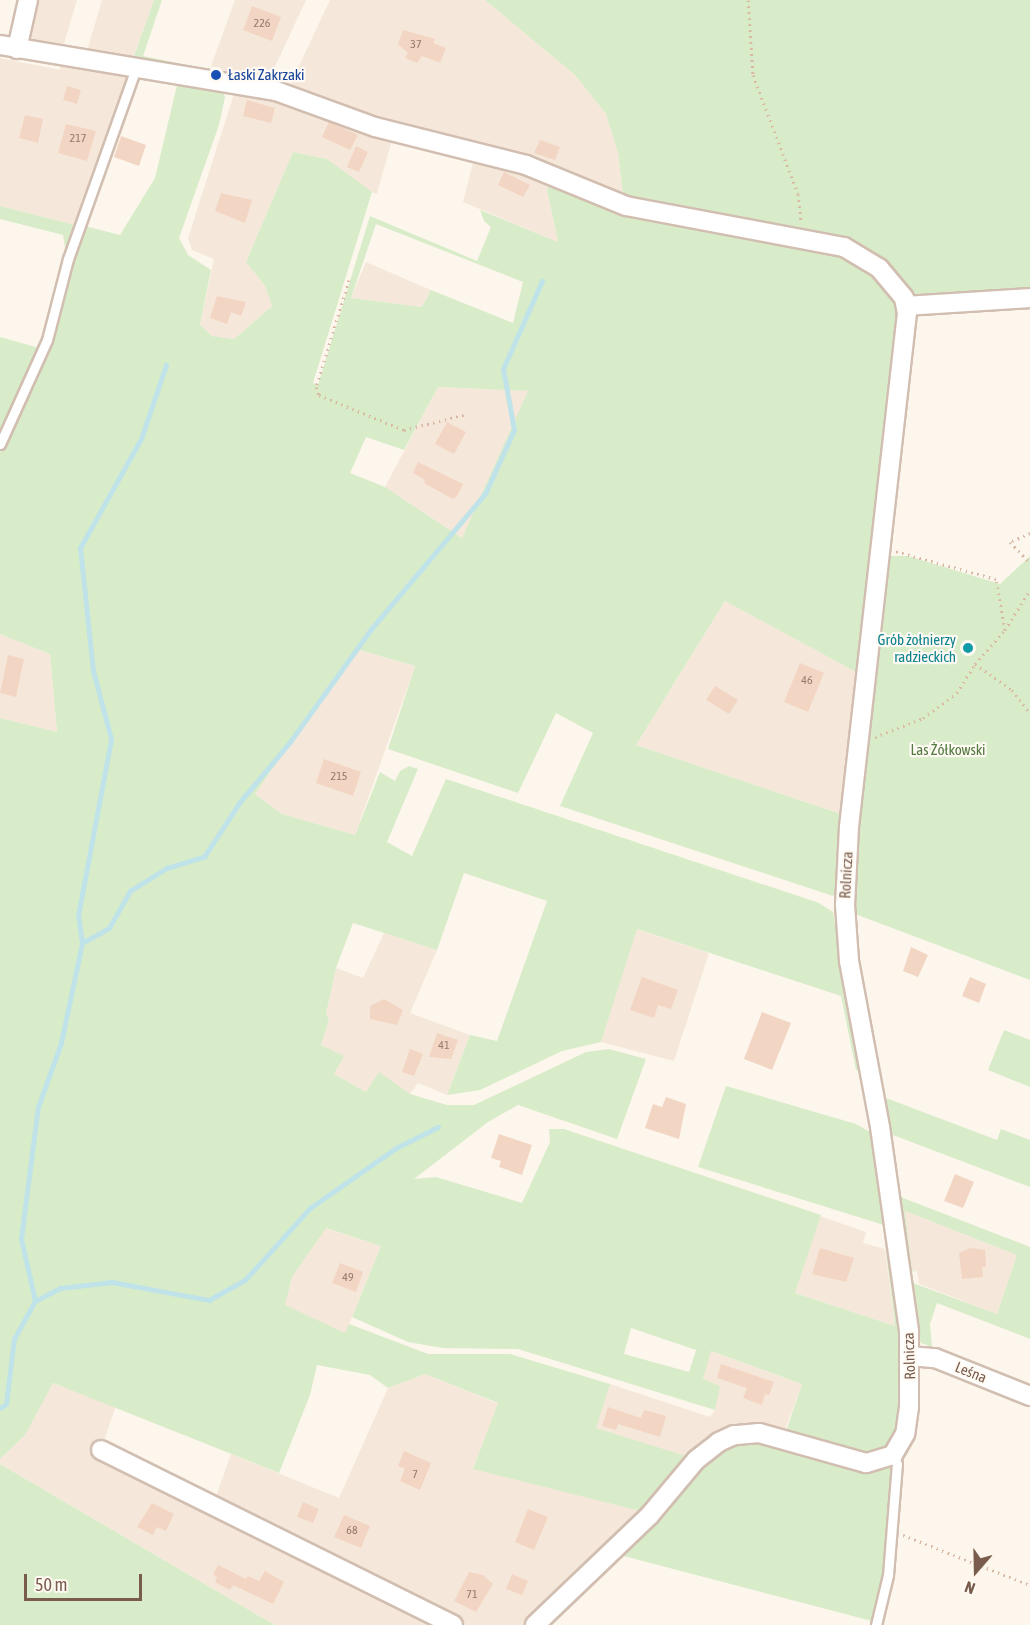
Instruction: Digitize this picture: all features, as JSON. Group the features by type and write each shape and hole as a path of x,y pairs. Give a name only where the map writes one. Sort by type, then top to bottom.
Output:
{"street":[{"path":"28,0 9,47 296,96 375,127 526,165 626,206 807,238 844,247 867,259 891,280 906,306 1030,298"},
{"name":"Rolnicza","path":"892,1455 904,1434 909,1407 910,1356 880,1127 849,961 845,904 850,816 882,550 906,306"},
{"name":"Leśna","path":"910,1356 935,1358 1030,1396"},
{"path":"535,1625 649,1516 696,1460 728,1437 759,1433 866,1463 892,1455"},
{"path":"101,1450 453,1625"}],"lane":[{"path":"0,444 47,340 68,259 135,68"},
{"path":"876,1625 888,1575 897,1464 892,1455"}],"path":[{"path":"748,0 753,75 798,194 799,219 807,238"},
{"path":"349,280 316,387 319,395 404,430 467,414"},
{"path":"1030,533 1010,542 1030,563"},
{"path":"882,550 996,579 1005,630"},
{"path":"859,741 922,718 957,693 975,664 1005,630 1030,590"},
{"path":"975,664 1012,690 1030,713"},
{"path":"890,1530 1030,1585"}],"shaded area":[{"path":"33,0 77,0 63,47 24,39"},
{"path":"102,0 154,0 132,62 86,54"},
{"path":"235,0 306,0 267,84 220,76 221,71 211,66"},
{"path":"330,0 485,0 575,75 606,114 618,153 623,195 520,155 362,116 289,87"},
{"path":"0,58 60,70 61,66 127,75 75,225 0,206"},
{"path":"235,91 285,98 393,136 377,194 364,190 327,159 293,152 246,262 265,286 272,306 234,339 212,336 200,325 214,259 192,250 188,238"},
{"path":"475,155 550,180 547,190 558,242 463,202"},
{"path":"366,262 431,290 422,307 351,298"},
{"path":"438,387 529,391 462,538 385,487"},
{"path":"725,601 856,672 844,815 636,745"},
{"path":"0,634 50,654 57,732 0,718"},
{"path":"356,649 415,666 355,835 282,814 255,794"},
{"path":"636,929 709,953 674,1061 601,1042"},
{"path":"384,933 437,950 410,1013 470,1035 447,1095 418,1083 410,1094 366,1092 334,1074 321,1045 329,1020 326,1014 336,968 363,978"},
{"path":"905,1211 1017,1255 997,1314 919,1284 917,1271 912,1270"},
{"path":"820,1216 866,1232 863,1243 885,1249 895,1326 795,1293"},
{"path":"325,1228 381,1246 345,1334 284,1305 292,1277"},
{"path":"710,1351 802,1384 785,1430 786,1439 759,1433 696,1460 595,1428 610,1384 710,1417 715,1410 703,1379"},
{"path":"425,1374 499,1404 473,1468 644,1512 531,1625 275,1625 0,1464 0,1459 25,1435 52,1383 116,1406 102,1446 214,1502 231,1454 339,1498 388,1388"}],"green space":[{"path":"154,0 162,0 143,56 192,66 190,72 132,62"},
{"path":"485,0 1030,0 1030,296 920,299 908,295 869,256 631,201 623,195 618,153 606,114 575,75"},
{"path":"178,81 223,91 225,97 219,125 179,238 188,255 211,270 200,325 212,336 234,339 272,306 265,286 246,262 293,152 327,159 372,192 313,383 318,385 370,216 477,261 491,227 484,221 480,210 558,242 547,190 550,180 596,204 827,252 869,273 899,306 874,559 856,672 725,601 636,745 844,815 838,891 833,896 560,806 593,733 556,713 518,793 388,749 415,666 356,649 255,794 282,814 355,835 380,772 395,781 400,771 409,766 418,769 387,842 412,856 446,779 819,903 833,912 863,1071 856,1070 841,996 637,929 601,1042 562,1051 480,1090 447,1095 470,1035 497,1041 547,901 464,873 437,950 353,923 336,968 326,1014 329,1020 321,1045 344,1056 334,1074 366,1092 379,1072 410,1094 447,1105 474,1105 586,1052 609,1049 646,1059 617,1139 518,1105 488,1122 414,1179 436,1177 522,1203 550,1142 549,1129 564,1129 821,1215 795,1293 895,1326 885,1244 891,1246 903,1329 903,1418 885,1450 870,1456 785,1434 802,1384 711,1351 703,1379 720,1386 715,1410 518,1349 443,1348 408,1342 352,1317 381,1246 326,1228 292,1277 285,1305 345,1333 349,1324 428,1354 510,1354 610,1384 596,1428 689,1457 644,1512 473,1469 498,1403 425,1374 388,1388 370,1375 317,1365 310,1395 279,1473 53,1383 25,1435 0,1459 0,718 57,732 50,654 0,634 0,452 51,341 71,262 85,226 120,235 155,178","holes":["376,224 523,282 513,323 431,290 422,307 351,298","438,387 528,391 462,538 385,487 350,473 366,437 404,450","631,1328 696,1350 689,1372 624,1354"]},
{"path":"0,206 75,225 66,254 63,235 0,219"},
{"path":"0,337 39,348 0,437"},
{"name":"Las Żółkowski","path":"890,556 908,556 1000,584 1030,556 1030,980 850,912"},
{"path":"1004,1030 1030,1040 1030,1087 988,1070"},
{"path":"726,1086 856,1124 872,1133 887,1226 698,1167"},
{"path":"878,1095 997,1140 1001,1129 1030,1140 1030,1187 885,1132"},
{"path":"895,1188 903,1198 1030,1247 1030,1339 937,1303 930,1324 932,1347 921,1343 914,1328 913,1283 997,1314 1017,1255 905,1211 912,1270 917,1272 906,1270"},
{"path":"756,1440 890,1465 892,1483 882,1581 872,1621 616,1554 694,1470 729,1446"},
{"path":"0,1464 249,1610 275,1625 0,1625"}],"building":[{"path":"252,6 281,17 272,41 243,30"},
{"path":"403,30 435,39 433,43 446,48 440,63 422,56 417,63 405,58 408,53 398,44"},
{"path":"67,86 81,90 77,104 63,100"},
{"path":"247,100 275,108 271,123 243,116"},
{"path":"25,115 43,119 38,143 19,138"},
{"path":"329,122 358,135 350,150 322,137"},
{"path":"66,124 96,131 87,161 58,153"},
{"path":"121,136 146,145 139,166 114,157"},
{"path":"540,140 560,147 555,160 534,153"},
{"path":"356,146 368,152 359,172 347,167"},
{"path":"504,172 530,185 523,197 498,185"},
{"path":"221,193 252,200 245,223 215,211"},
{"path":"217,296 246,302 241,316 231,312 227,324 210,318"},
{"path":"447,422 466,432 454,454 435,444"},
{"path":"418,462 463,484 457,496 453,499 424,483 425,480 413,473"},
{"path":"8,655 24,659 16,697 0,693"},
{"path":"800,663 824,673 808,712 784,702"},
{"path":"715,686 738,700 729,714 706,700"},
{"path":"324,759 361,772 353,796 316,783"},
{"path":"911,947 928,955 918,977 903,971"},
{"path":"642,977 678,990 671,1009 658,1005 654,1018 630,1010"},
{"path":"970,977 986,984 979,1003 962,996"},
{"path":"384,999 403,1010 397,1025 370,1019 370,1006"},
{"path":"762,1012 791,1023 772,1070 744,1059"},
{"path":"437,1033 458,1040 451,1059 429,1057"},
{"path":"410,1049 423,1054 414,1076 402,1072"},
{"path":"666,1097 686,1104 679,1139 645,1128 653,1104 662,1107"},
{"path":"499,1134 532,1145 522,1175 499,1167 501,1161 491,1158"},
{"path":"955,1174 974,1182 963,1208 944,1201"},
{"path":"820,1248 854,1258 846,1282 812,1274"},
{"path":"970,1248 985,1250 986,1267 982,1267 983,1277 962,1279 959,1253"},
{"path":"340,1263 363,1272 356,1292 332,1283"},
{"path":"721,1364 774,1382 769,1395 765,1394 762,1405 743,1398 747,1388 717,1378"},
{"path":"608,1407 641,1418 644,1410 666,1416 660,1437 618,1424 616,1430 602,1426"},
{"path":"404,1451 431,1463 420,1490 400,1481 405,1469 398,1466"},
{"path":"303,1502 319,1509 313,1523 297,1517"},
{"path":"152,1503 174,1514 166,1531 157,1527 153,1535 137,1527"},
{"path":"528,1509 548,1517 534,1550 515,1542"},
{"path":"344,1515 370,1526 361,1548 334,1537"},
{"path":"218,1565 246,1579 248,1576 259,1581 265,1571 284,1582 273,1604 233,1585 230,1590 215,1582 217,1577 213,1574"},
{"path":"469,1572 483,1575 493,1584 476,1612 454,1601"},
{"path":"512,1574 528,1581 522,1595 506,1589"}],"waterway":[{"path":"82,943 109,928 130,891 167,868 204,857 240,802 290,742 372,628 485,494 514,430 503,369 542,281"},
{"path":"0,1408 6,1404 14,1339 35,1301 21,1239 38,1107 61,1043 82,943 78,916 111,739 93,671 80,548 141,439 166,365"},
{"path":"35,1301 60,1288 112,1282 209,1300 245,1280 310,1208 396,1148 438,1127"}],"place":[{"name":"Łaski Zakrzaki","path":"216,75"},
{"name":"Grób żołnierzy radzieckich","path":"968,648"}]}
